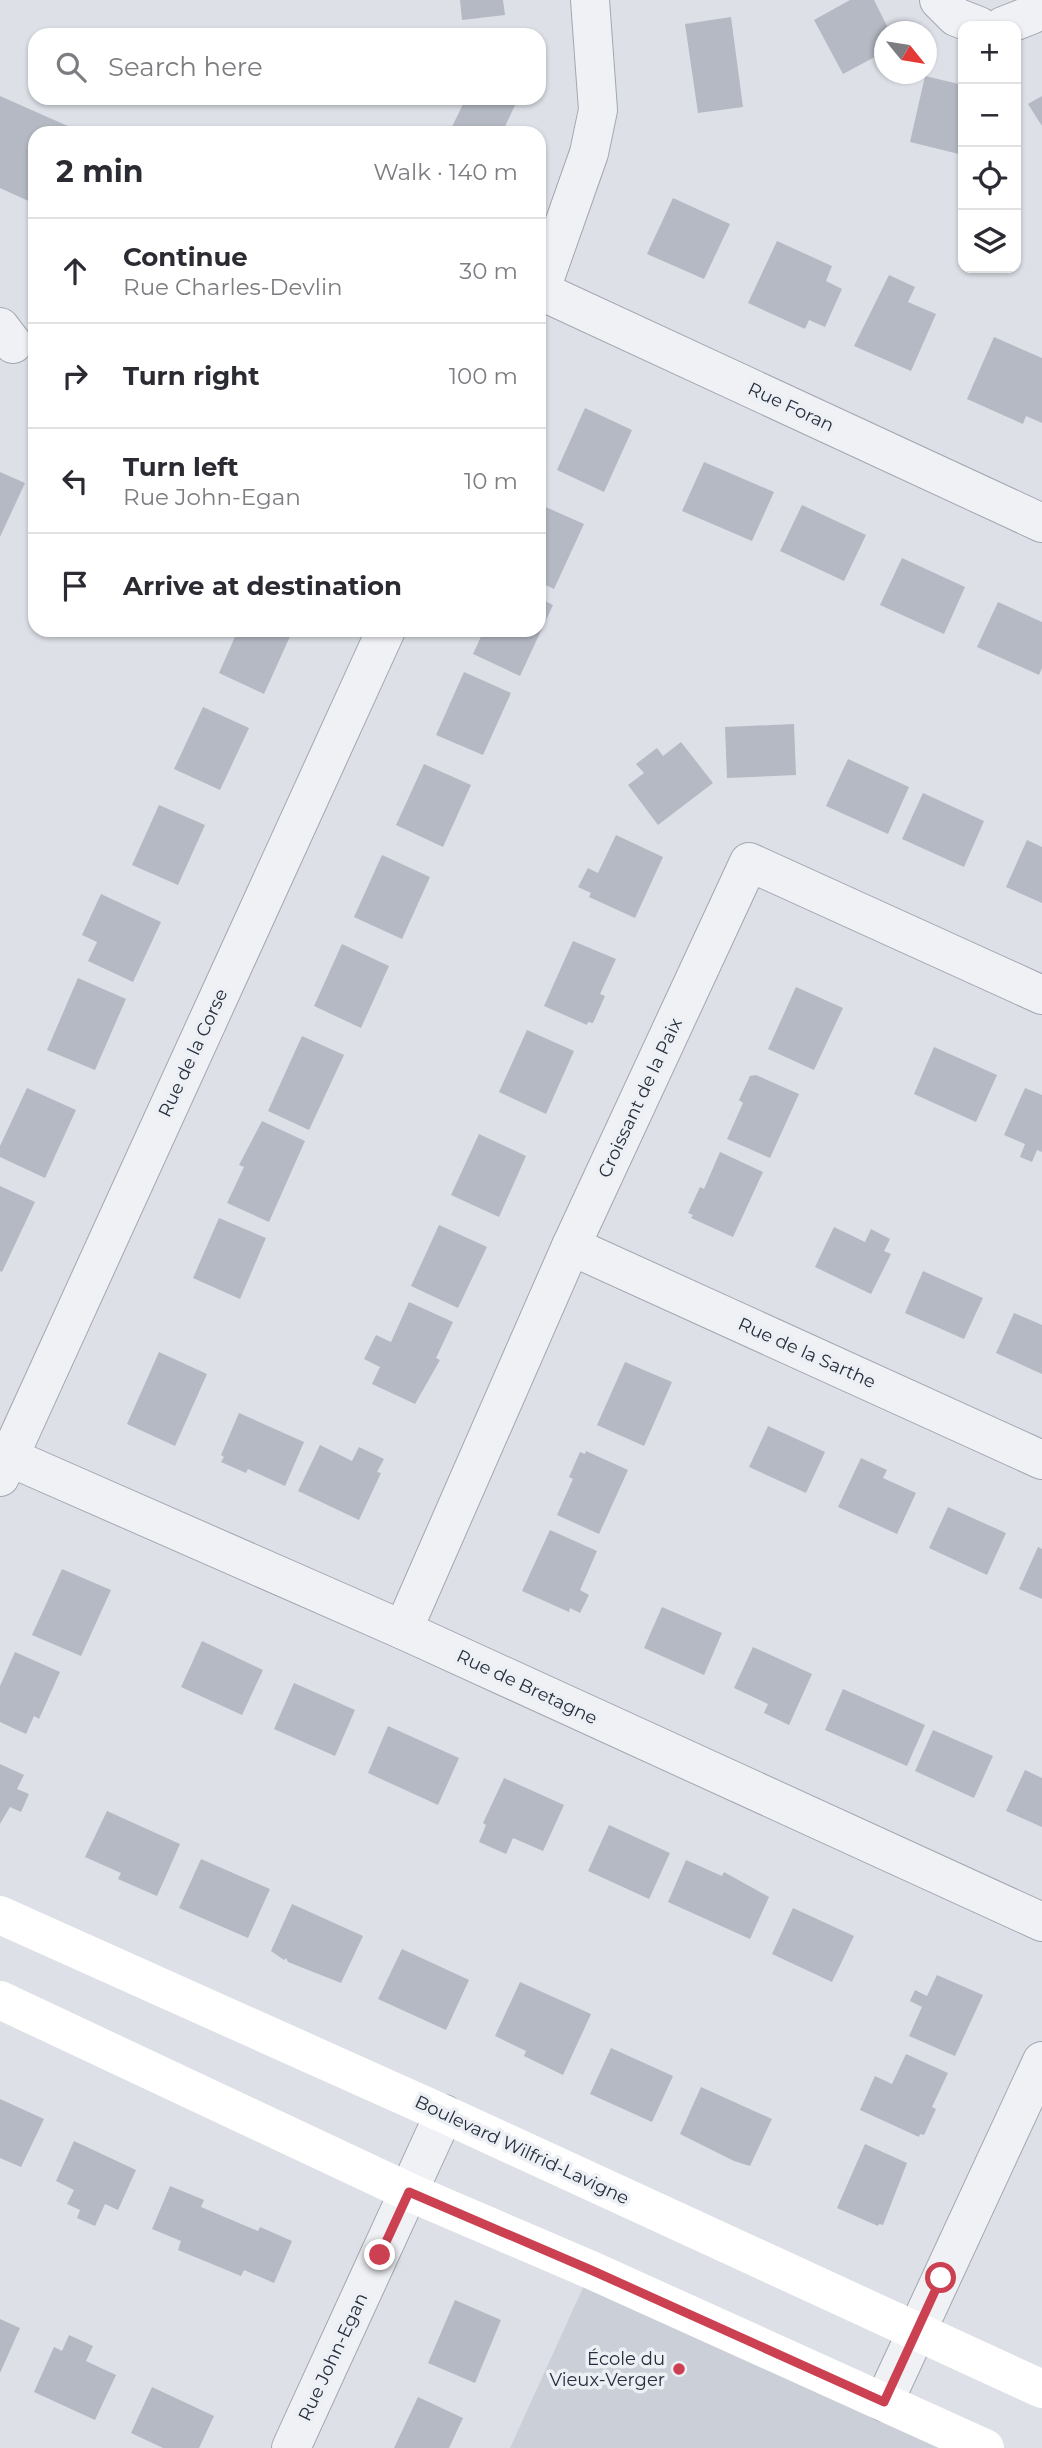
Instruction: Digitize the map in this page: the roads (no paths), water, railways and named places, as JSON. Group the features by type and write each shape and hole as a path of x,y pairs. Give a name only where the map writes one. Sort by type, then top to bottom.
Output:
{"main road":[{"name":"Boulevard Wilfrid-Lavigne","path":"0,1914 444,2114 1042,2389"},
{"path":"0,2000 409,2192 591,2270 985,2448"}],"street":[{"path":"546,276 589,153 598,110 590,0"},
{"path":"939,0 956,17 966,21"},
{"path":"1016,21 1031,15 1042,4"},
{"name":"Rue Foran","path":"546,296 1042,523"},
{"name":"Rue de la Corse","path":"4,1467 383,637"},
{"name":"Croissant de la Paix","path":"403,1630 571,1246 749,862 1042,995"},
{"name":"Rue de la Sarthe","path":"571,1246 1042,1460"},
{"name":"Rue de Bretagne","path":"4,1467 403,1630 1042,1922"},
{"path":"884,2402 1042,2061"},
{"name":"Rue John-Egan","path":"291,2448 444,2114"}],"place":[{"name":"École du Vieux-Verger","path":"679,2369"}]}
